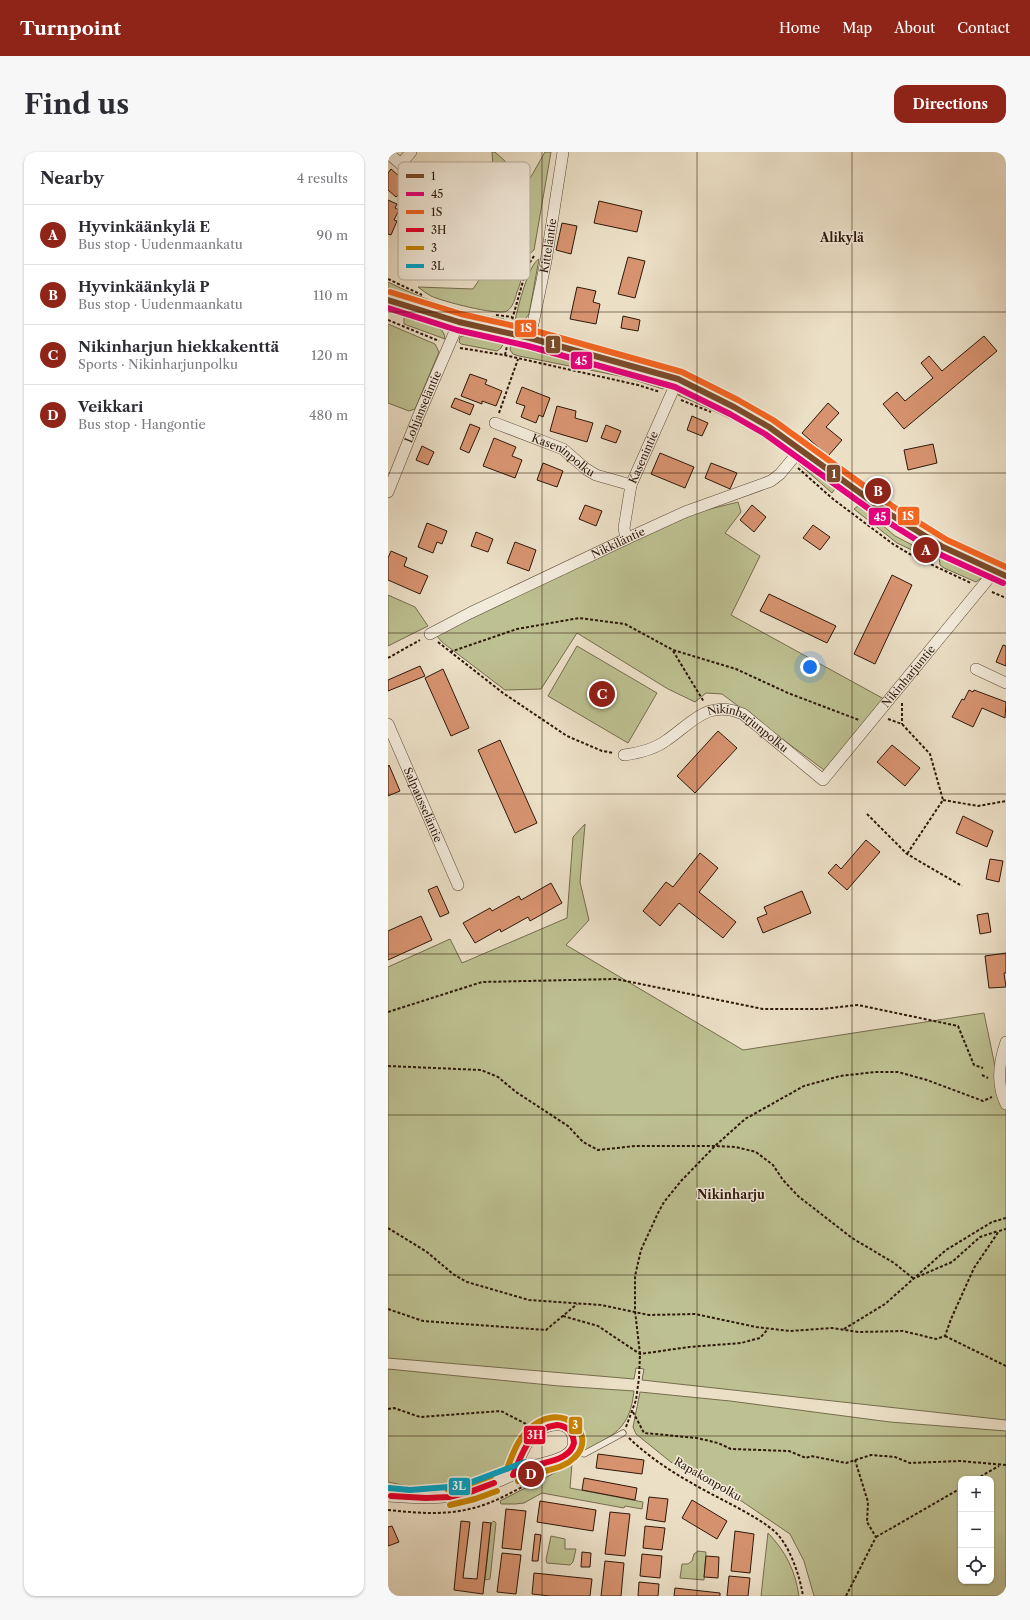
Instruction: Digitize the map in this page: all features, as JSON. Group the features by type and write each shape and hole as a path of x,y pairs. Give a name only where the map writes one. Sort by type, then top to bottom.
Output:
{"main road":[{"path":"388,300 459,322 530,338 678,379 769,427 796,456 943,547 1000,574"}],"street":[{"path":"403,162 411,152"},
{"name":"Kitteläntie","path":"530,338 546,261 563,152"},
{"path":"388,153 399,162"},
{"name":"Lohjanseläntie","path":"388,492 418,417 459,322"},
{"name":"Kasenintie","path":"626,539 624,528 631,485 678,379"},
{"name":"Kaseninpolku","path":"495,423 563,449 586,469 596,475 631,485"},
{"name":"Nikkiläntie","path":"430,634 470,612 685,512 771,481 780,474 796,456"},
{"name":"Nikinharjuntie","path":"823,780 981,588 1000,574"},
{"path":"976,669 1006,683"},
{"name":"Nikinharjunpolku","path":"624,754 640,753 666,741 695,718 710,711 720,708 732,709 743,714 823,780"},
{"name":"Salpausseläntie","path":"388,724 458,885"},
{"path":"1005,1102 999,1084 999,1074 1006,1042"},
{"path":"388,1496 410,1498 463,1494 513,1475 534,1466 563,1456 573,1448 574,1444 572,1434 565,1426 556,1425 539,1431 532,1437 526,1446 513,1475"}],"lane":[{"path":"573,1448 584,1454 624,1433"}],"path":[{"path":"388,279 424,296"},
{"path":"504,355 512,317 523,280"},
{"path":"490,314 512,317"},
{"path":"388,320 450,345 519,358 638,384 714,413"},
{"path":"495,423 519,358"},
{"path":"796,456 833,499 893,544 913,556 1006,598"},
{"path":"450,652 517,629 579,618 625,624 673,650 736,669 788,693 872,720 887,718 902,724 930,754 943,800 907,854"},
{"path":"388,658 430,634 450,652 503,693 567,736 602,751 624,754"},
{"path":"673,650 710,711"},
{"path":"902,685 902,724"},
{"path":"943,800 978,806 1006,801"},
{"path":"867,814 907,854 962,886"},
{"path":"388,1012 482,982 616,979 763,1009 821,1008 858,1005 958,1026 974,1065 983,1068"},
{"path":"388,1066 481,1070 498,1077 516,1092 568,1126 583,1142 598,1150 635,1146 714,1146 736,1147 756,1152 773,1165 783,1180 798,1196 852,1238 894,1263 914,1279"},
{"path":"624,1433 633,1412 636,1400 640,1354 635,1311 634,1276 641,1250 658,1213 681,1181 714,1146 745,1120 804,1086 840,1076 875,1072 898,1072 927,1080 983,1101 994,1096 999,1084"},
{"path":"843,1330 885,1304 946,1250 992,1222 1006,1218"},
{"path":"388,1228 427,1252 453,1274 467,1282 529,1300 601,1305 649,1314 695,1314 790,1331 832,1328 859,1332 903,1331 936,1339 945,1336 1006,1366"},
{"path":"914,1279 952,1262 980,1237 1006,1229"},
{"path":"945,1336 974,1268 999,1231"},
{"path":"388,1308 423,1321 546,1330 577,1304"},
{"path":"563,1316 598,1326 640,1354 689,1347 741,1343 760,1338 768,1328"},
{"path":"388,1409 394,1408 420,1417 501,1411 539,1431"},
{"path":"633,1412 644,1433 697,1438 718,1443 731,1449 789,1452 806,1458 811,1456 846,1463 870,1455 895,1457 910,1463 960,1461 1006,1465"},
{"name":"Rapakonpolku","path":"624,1433 647,1454 703,1489 749,1514 774,1531 784,1545 795,1567 803,1596"},
{"path":"855,1460 868,1502 867,1522 876,1537"},
{"path":"981,1476 1000,1465"},
{"path":"846,1596 876,1537 958,1490"}],"green space":[{"path":"492,152 495,152 506,162 493,162"},
{"path":"545,152 551,152 534,250 530,253 530,178"},
{"path":"539,259 529,314 523,322 514,326 527,280 530,280 530,272"},
{"path":"479,280 521,280 515,300 511,307 507,311 502,312 482,310 457,304 431,296 418,287 473,289"},
{"path":"388,282 431,301 473,313 504,319 507,322 506,325 468,317 388,294"},
{"path":"404,317 435,326 444,333 445,339 404,324"},
{"path":"388,324 435,344 439,352 415,409 409,411 388,403"},
{"path":"471,333 505,340 501,348 497,351 461,344 459,342 460,337"},
{"path":"511,343 575,358 661,383 664,387 663,389 625,377 519,356 513,354 510,350"},
{"path":"686,393 712,403 738,417 788,449 789,452 787,454 761,436 735,421 678,395"},
{"path":"804,461 837,486 832,493 798,463"},
{"path":"738,502 741,512 725,533 760,556 731,615 884,699 824,770 722,694 706,693 695,702 668,689 577,633 541,689 505,690 442,642 436,635 686,515"},
{"path":"859,505 895,536 920,549 919,552 926,555 928,552 931,559 897,543 854,509"},
{"path":"939,557 953,560 978,573 981,578 976,582 944,568 940,565"},
{"path":"388,595 415,607 428,626 388,646"},
{"path":"577,646 657,693 628,743 548,696"},
{"path":"585,824 580,882 589,920 566,945 743,1050 984,1013 1003,1105 1006,1105 1006,1420 642,1380 644,1369 636,1368 634,1379 388,1358 388,967 450,939 462,963 567,918 573,837"},
{"path":"388,1369 559,1386 634,1391 629,1414 619,1429 612,1435 584,1451 579,1448 580,1440 578,1430 572,1423 564,1419 550,1420 537,1425 528,1431 514,1460 509,1466 501,1471 490,1477 467,1485 455,1488 430,1490 388,1482"},
{"path":"640,1392 730,1401 890,1422 1006,1431 1006,1596 814,1596 804,1561 790,1534 743,1502 677,1467 636,1434 633,1427"},
{"path":"572,1464 570,1488 643,1502 642,1509 625,1506 624,1508 542,1493 524,1503 501,1504 500,1501"},
{"path":"494,1521 496,1523 490,1579 485,1580 491,1523"},
{"path":"768,1533 780,1547 789,1562 795,1578 799,1596 761,1596"},
{"path":"551,1536 565,1539 565,1549 576,1549 573,1562 570,1565 547,1563 546,1560"},
{"path":"698,1551 706,1552 704,1580 680,1578 682,1564 688,1564 692,1561 694,1554"}],"building":[{"path":"391,169 398,175 398,195 396,197 388,190 388,173"},
{"path":"388,200 397,204 395,208 398,210 398,212 394,220 397,221 391,235 388,234"},
{"path":"599,201 642,211 637,232 594,223"},
{"path":"562,223 577,226 571,254 556,250"},
{"path":"628,257 645,261 635,298 618,294"},
{"path":"577,287 596,291 593,302 600,304 596,324 570,319"},
{"path":"623,316 640,320 638,331 621,328"},
{"path":"984,336 997,351 904,429 883,404 897,392 905,401 933,378 921,363 929,356 942,371"},
{"path":"470,374 487,380 485,384 502,391 496,406 482,401 482,404 461,396"},
{"path":"522,387 550,398 543,417 539,415 536,423 521,417 525,406 516,403"},
{"path":"455,398 474,405 470,415 451,407"},
{"path":"828,403 839,413 826,427 842,440 828,456 802,433"},
{"path":"557,406 576,411 575,418 593,423 587,442 550,431"},
{"path":"692,416 708,423 702,436 687,430"},
{"path":"470,424 480,428 469,453 460,449"},
{"path":"606,425 621,431 616,443 601,438"},
{"path":"494,438 516,447 512,456 522,460 515,478 483,466"},
{"path":"933,444 937,463 908,470 904,450"},
{"path":"422,446 434,452 428,465 416,460"},
{"path":"660,453 694,467 685,488 651,474"},
{"path":"543,463 563,471 557,487 537,480"},
{"path":"711,463 737,473 730,489 705,478"},
{"path":"585,505 602,511 596,526 579,519"},
{"path":"752,505 766,517 754,532 740,520"},
{"path":"427,523 447,531 442,544 437,542 433,553 418,547"},
{"path":"813,525 830,537 820,550 803,538"},
{"path":"476,532 493,539 488,552 471,546"},
{"path":"515,542 536,550 529,571 507,563"},
{"path":"391,551 407,558 404,566 428,576 420,594 388,580 388,558"},
{"path":"892,575 912,585 875,664 854,654"},
{"path":"769,594 836,626 827,643 760,611"},
{"path":"1003,645 1006,646 1006,666 996,662"},
{"path":"420,666 425,676 388,691 388,680"},
{"path":"443,669 469,728 451,736 425,678"},
{"path":"969,690 973,692 974,690 1006,702 1005,718 982,708 973,727 952,717"},
{"path":"718,731 737,748 695,793 677,776"},
{"path":"500,740 537,823 515,833 478,750"},
{"path":"892,745 920,768 905,786 877,762"},
{"path":"389,765 400,791 388,796 388,766"},
{"path":"963,816 993,831 987,847 956,833"},
{"path":"866,840 880,852 847,890 828,873 836,864 841,869"},
{"path":"700,853 718,868 699,892 736,922 723,938 679,903 660,926 643,911 666,882 673,887"},
{"path":"990,859 1003,861 999,882 986,879"},
{"path":"551,883 562,903 530,921 528,917 501,932 500,929 475,943 463,923 490,908 492,911 519,896 521,900"},
{"path":"437,886 449,913 440,917 428,890"},
{"path":"802,891 811,913 763,933 757,918 767,914 764,907"},
{"path":"988,913 991,932 980,934 977,915"},
{"path":"421,916 432,940 388,960 388,931"},
{"path":"1006,953 1006,973 1004,973 1006,987 989,988 985,956"},
{"path":"598,1454 644,1460 642,1474 596,1468"},
{"path":"584,1478 637,1488 635,1500 582,1490"},
{"path":"649,1497 668,1499 665,1522 646,1519"},
{"path":"692,1500 727,1521 717,1539 682,1518"},
{"path":"540,1501 596,1510 593,1531 537,1522"},
{"path":"506,1509 526,1511 521,1550 502,1548"},
{"path":"610,1512 630,1514 625,1556 605,1554"},
{"path":"461,1521 470,1522 463,1578 477,1579 483,1522 491,1523 483,1594 454,1590"},
{"path":"392,1526 399,1542 388,1546 388,1527"},
{"path":"645,1526 665,1528 662,1550 643,1548"},
{"path":"735,1531 754,1534 750,1573 731,1571"},
{"path":"535,1534 541,1535 538,1561 532,1561"},
{"path":"582,1552 591,1553 590,1567 581,1567"},
{"path":"502,1553 521,1555 516,1594 497,1592"},
{"path":"642,1554 662,1556 660,1578 640,1576"},
{"path":"706,1556 719,1557 718,1578 704,1577"},
{"path":"605,1561 624,1563 621,1596 601,1596"},
{"path":"534,1573 592,1579 590,1596 550,1596 532,1594"},
{"path":"729,1576 750,1578 748,1596 727,1596"},
{"path":"639,1582 659,1584 658,1596 638,1596"},
{"path":"675,1588 720,1593 720,1596 674,1596"}],"transit line":[{"name":"1S","path":"390,292 461,314 532,330 682,372 738,400 773,420 892,506 947,540 1006,567"},
{"name":"1","path":"388,300 459,322 530,338 678,379 734,407 769,427 888,513 943,547 1006,576"},
{"name":"45","path":"388,308 457,330 528,346 675,387 730,414 765,434 883,519 939,554 1003,583"},
{"name":"3","path":"507,1469 520,1439 527,1431 540,1421 552,1418 563,1418 573,1423 579,1430 582,1439 581,1449 574,1458 566,1464 518,1481"},
{"name":"3H","path":"557,1425 567,1428 571,1433 574,1443 572,1449 557,1459 534,1466 513,1475 528,1442 533,1436 547,1427 557,1425"},
{"name":"3L","path":"389,1488 410,1490 461,1486 525,1462"},
{"name":"3","path":"447,1489 467,1485 491,1476"},
{"name":"3H","path":"449,1497 494,1483"},
{"name":"3H","path":"449,1497 473,1491 494,1483"},
{"name":"3","path":"450,1505 475,1499 497,1491"},
{"name":"3H","path":"391,1496 426,1498 449,1497"},
{"name":"3H","path":"391,1496 426,1498 449,1497"}],"place":[{"name":"Hyvinkäänkylä P","path":"878,491"},
{"name":"Hyvinkäänkylä E","path":"926,550"},
{"name":"Nikinharjun hiekkakenttä","path":"602,694"},
{"name":"Veikkari","path":"531,1474"}],"district":[{"name":"Alikylä","path":"842,238"},
{"name":"Nikinharju","path":"731,1195"}]}
